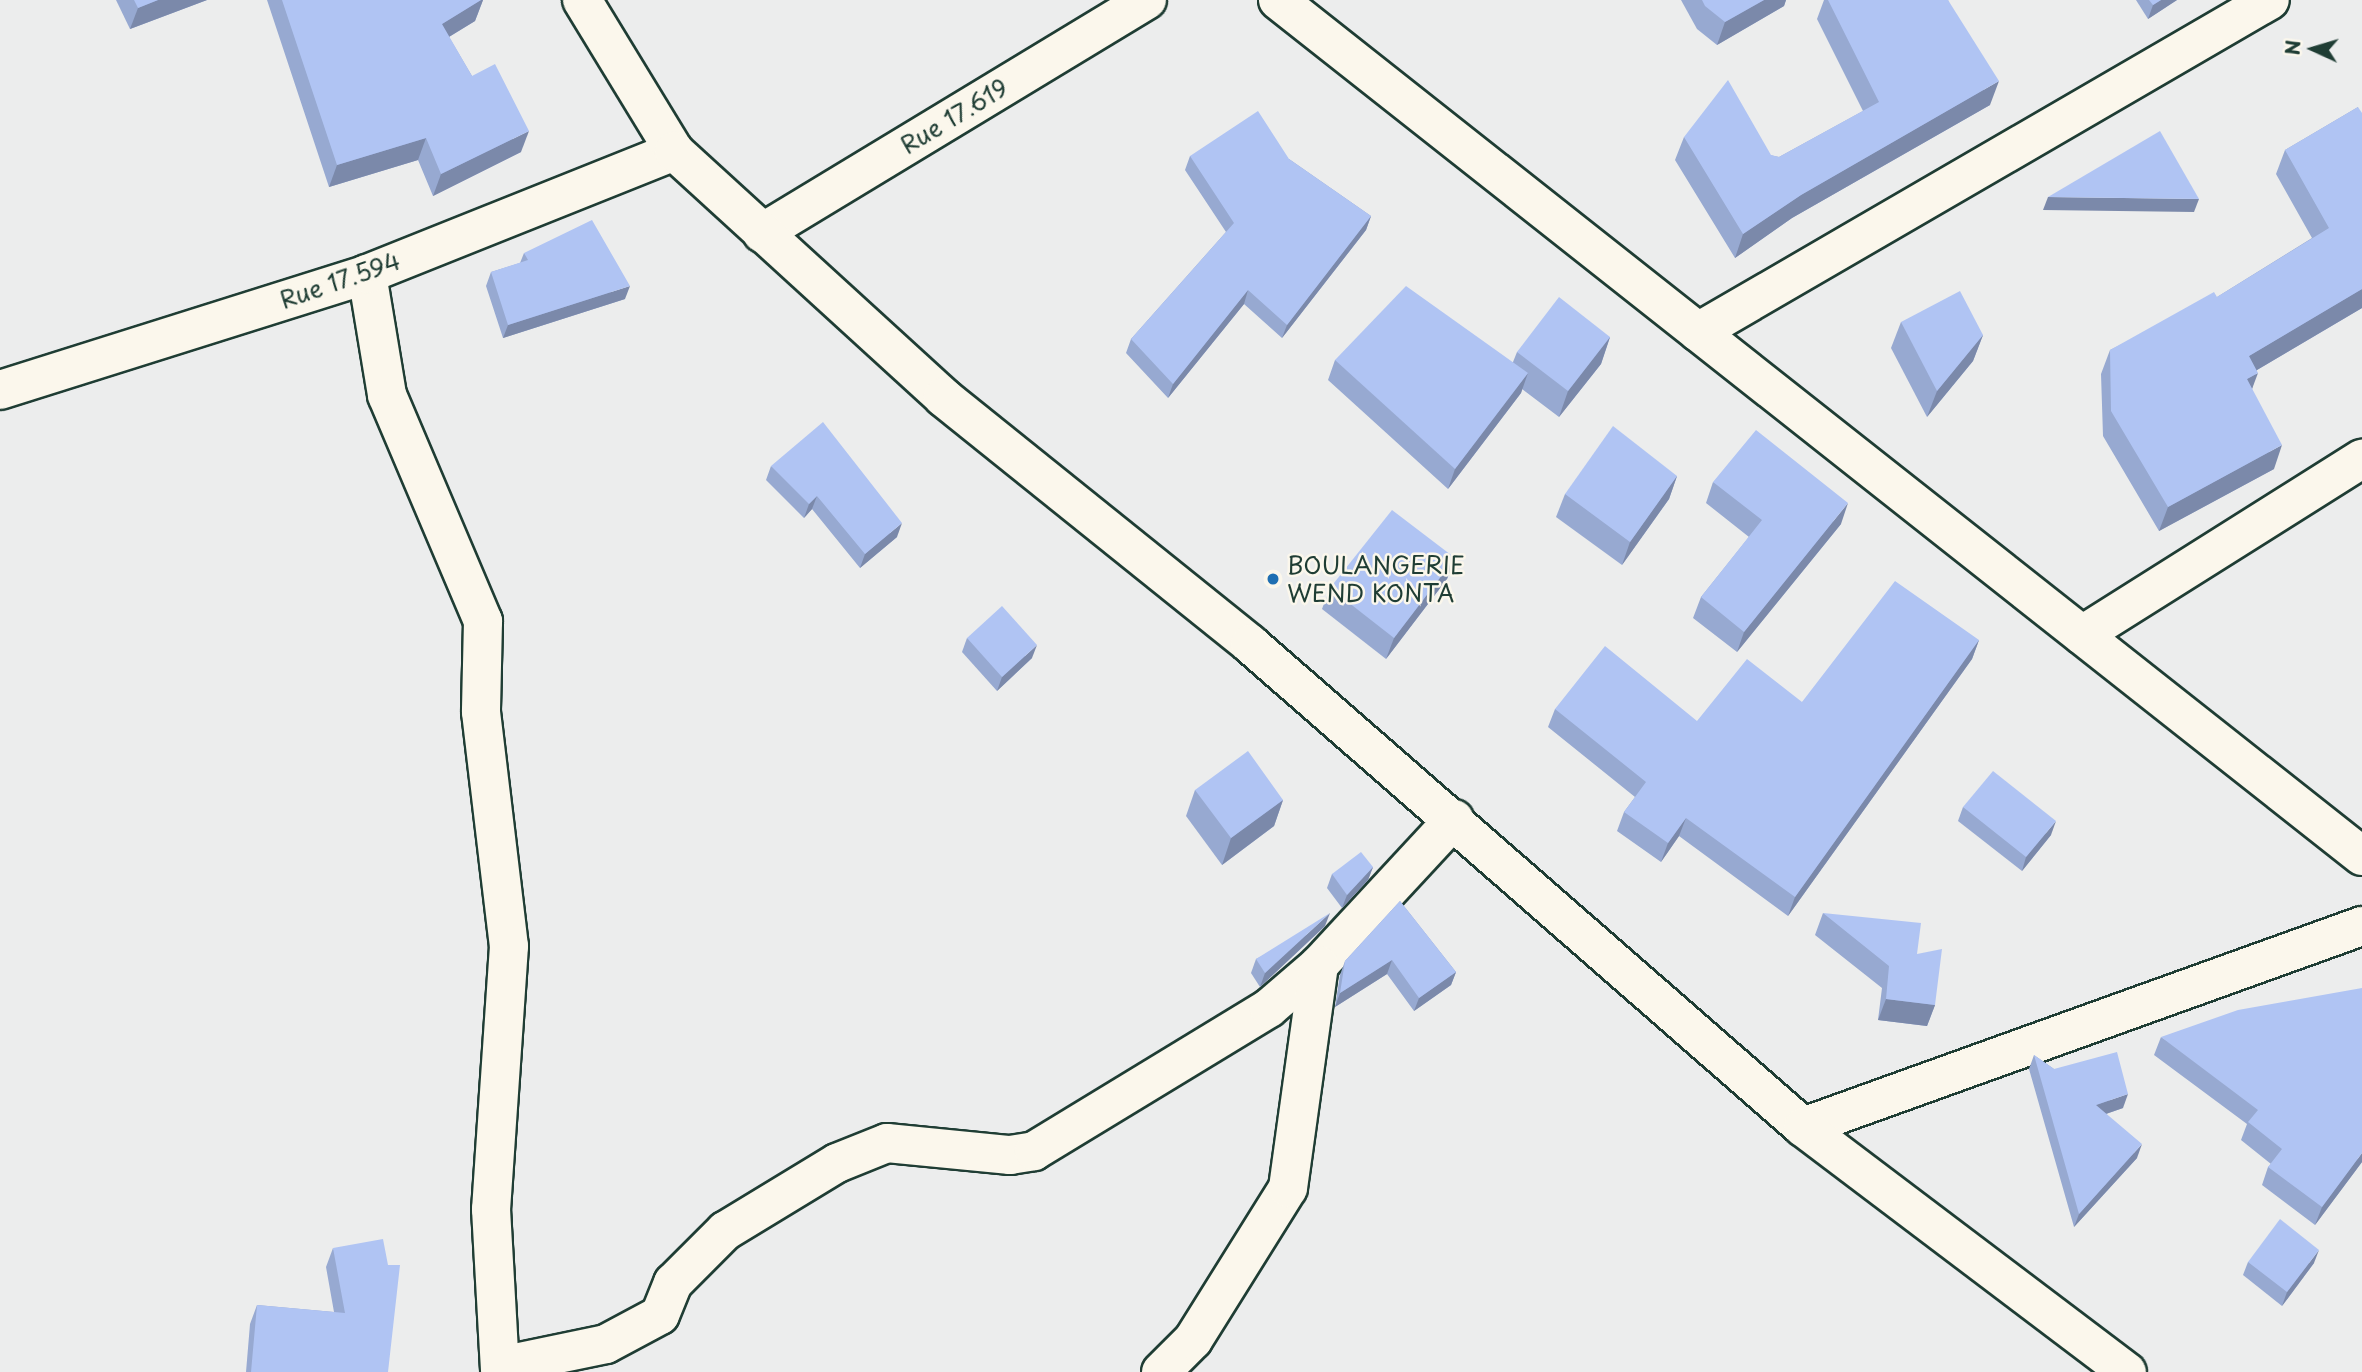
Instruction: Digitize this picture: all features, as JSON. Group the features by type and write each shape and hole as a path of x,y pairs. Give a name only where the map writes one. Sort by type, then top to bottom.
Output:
{"street":[{"path":"582,0 674,151 943,397 1250,644 1454,819 1804,1128 2127,1372"},
{"name":"Rue 17.619","path":"762,233 1147,0"},
{"path":"1278,0 2362,856"},
{"path":"1698,332 2270,0"},
{"name":"Rue 17.594","path":"0,390 367,274 674,151"},
{"path":"367,274 387,395 483,621 481,712 509,946 491,1209 500,1369 606,1345 660,1315 673,1283 725,1231 837,1163 887,1143 1010,1155 1034,1151 1192,1059 1319,965 1454,819"},
{"path":"2082,635 2362,459"},
{"path":"1804,1128 2362,926"},
{"path":"1161,1372 1193,1340 1289,1188 1319,965"}],"building":[{"path":"134,0 158,0 138,8"},
{"path":"282,0 481,0 442,24 472,76 495,64 529,131 441,174 426,138 337,165"},
{"path":"1702,0 1764,0 1725,22 1705,6"},
{"path":"1828,0 1948,0 1999,81 1801,195 1743,234 1684,137 1728,80 1771,155 1779,157 1879,102"},
{"path":"2358,107 2362,113 2362,289 2249,356 2258,373 2247,379 2282,445 2168,507 2111,411 2110,350 2214,292 2217,297 2329,228 2285,150"},
{"path":"1258,111 1289,159 1371,216 1287,325 1248,290 1173,384 1131,339 1234,223 1190,156"},
{"path":"2160,131 2199,199 2048,197"},
{"path":"592,220 630,286 508,325 491,272 528,260 524,253"},
{"path":"1406,286 1528,373 1455,469 1335,360"},
{"path":"1960,291 1983,335 1937,391 1901,322"},
{"path":"1559,297 1610,337 1568,391 1517,352"},
{"path":"823,422 902,523 865,554 817,496 809,504 771,466"},
{"path":"1613,426 1677,476 1630,542 1565,494"},
{"path":"1756,430 1848,503 1744,632 1701,597 1762,520 1713,482"},
{"path":"1392,510 1455,558 1394,638 1330,588"},
{"path":"1895,581 1979,640 1795,897 1686,818 1668,843 1624,812 1646,782 1555,709 1605,646 1697,721 1747,659 1802,702"},
{"path":"1002,606 1037,645 1002,677 967,638"},
{"path":"1248,751 1283,800 1231,838 1195,790"},
{"path":"1993,771 2056,821 2026,857 1963,807"},
{"path":"1361,852 1373,867 1347,895 1332,874"},
{"path":"1400,901 1456,972 1419,998 1392,960 1340,993 1345,961"},
{"path":"1330,913 1265,973 1256,959"},
{"path":"1823,913 1921,923 1917,954 1942,949 1935,1005 1886,999 1889,966"},
{"path":"2362,988 2362,1153 2322,1207 2268,1167 2282,1149 2248,1122 2258,1110 2161,1037 2238,1010"},
{"path":"2117,1052 2128,1094 2096,1105 2142,1144 2079,1214 2034,1055 2054,1069"},
{"path":"2280,1219 2319,1250 2287,1292 2248,1262"},
{"path":"383,1239 388,1265 400,1265 388,1372 251,1372 257,1305 345,1313 333,1248"}],"place":[{"name":"BOULANGERIE WEND KONTA","path":"1273,579"}]}
